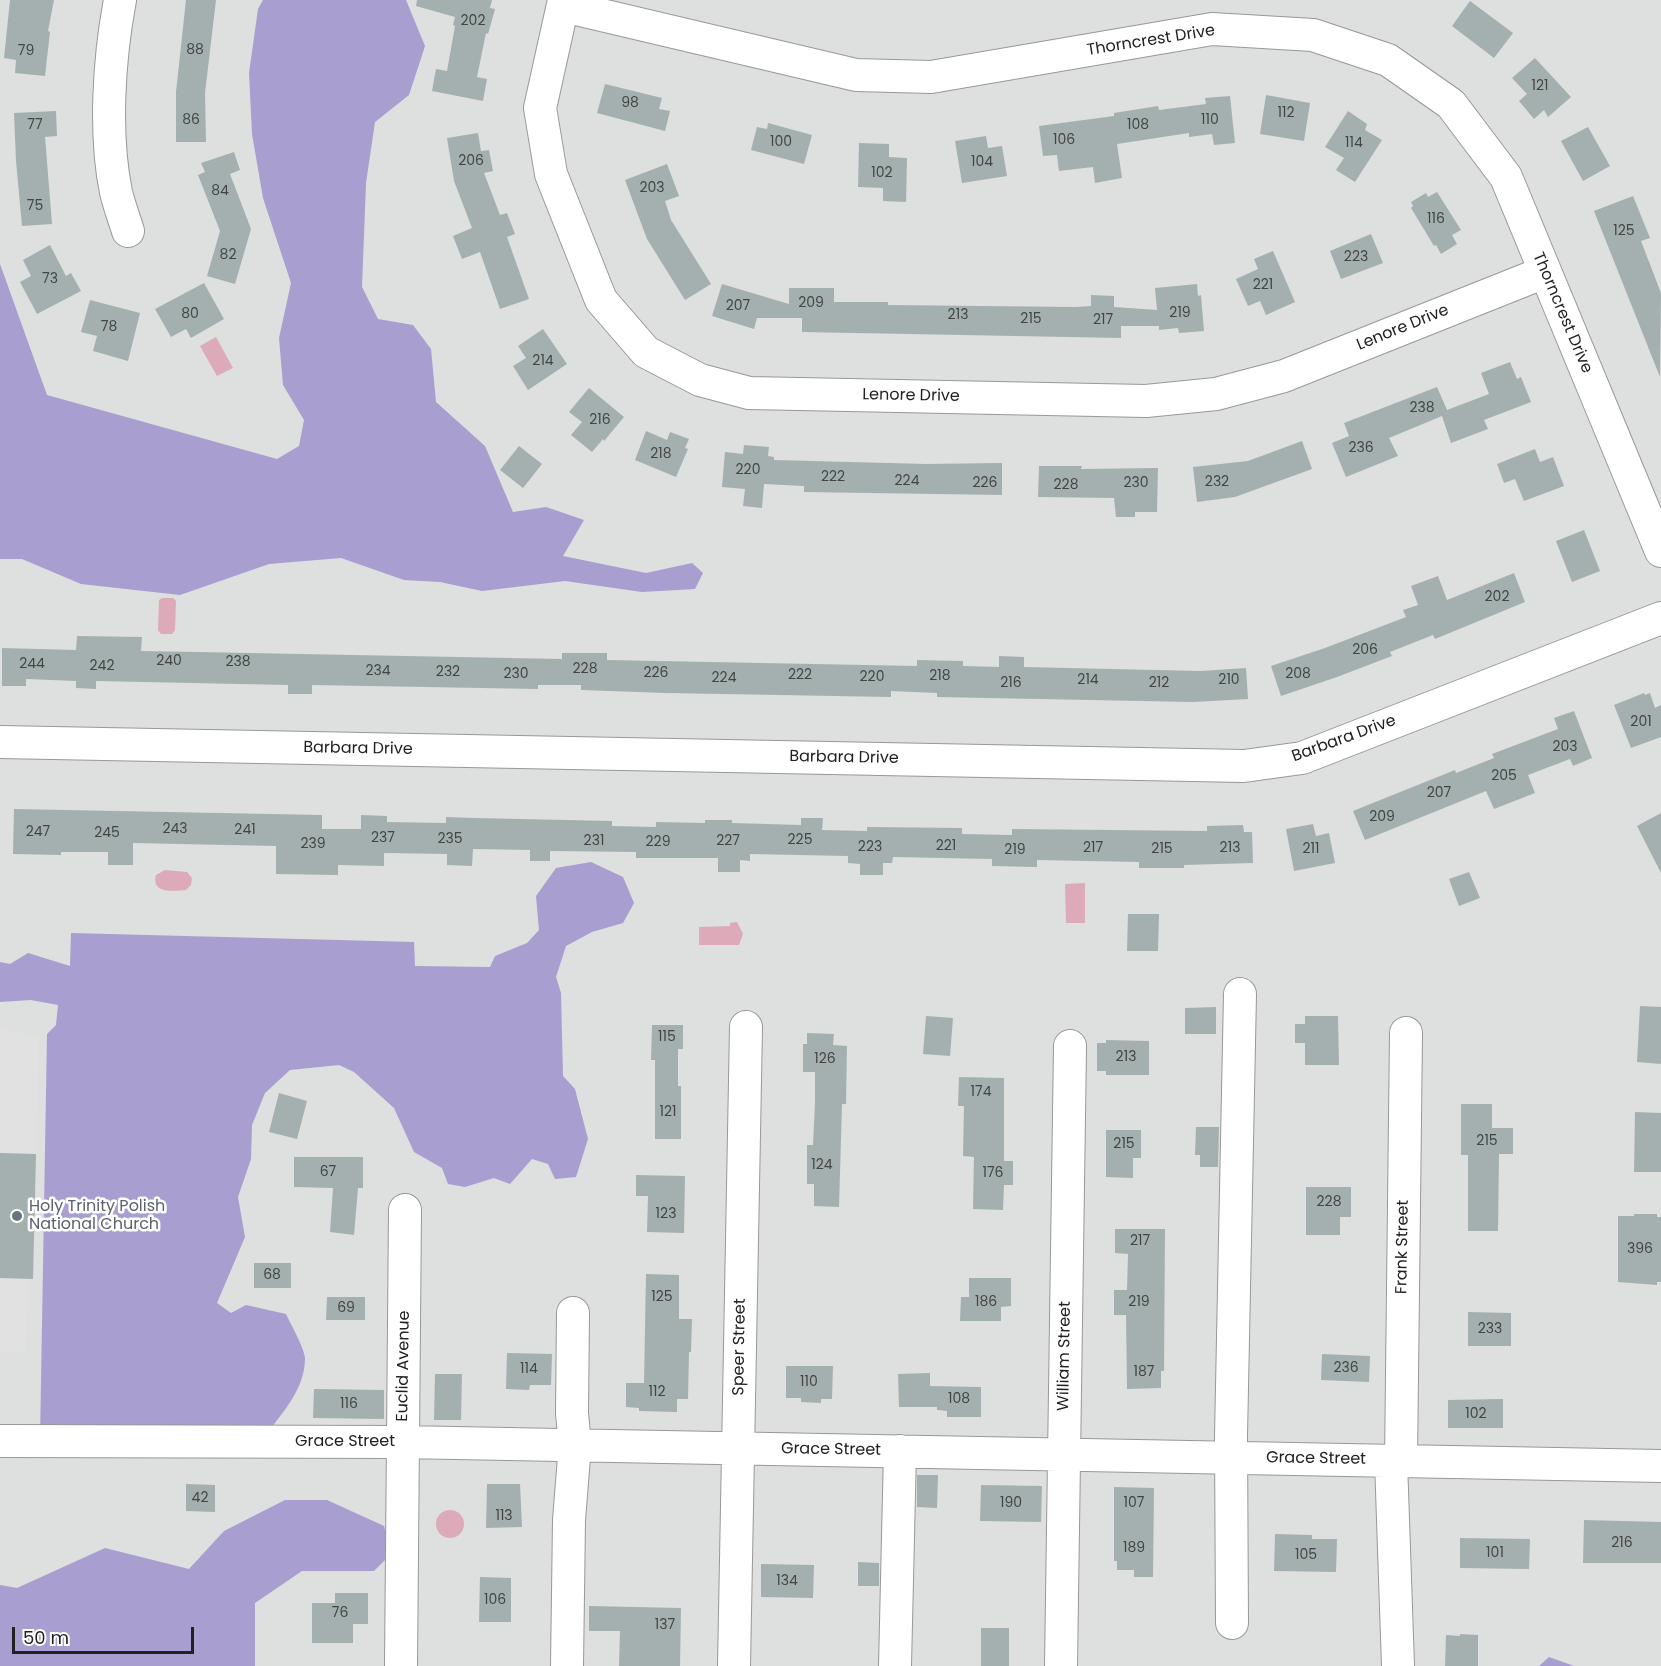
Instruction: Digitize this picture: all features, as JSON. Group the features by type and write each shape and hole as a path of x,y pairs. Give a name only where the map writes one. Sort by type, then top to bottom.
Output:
{"street":[{"path":"120,0 110,80 110,144 116,192 128,231"},
{"name":"Lenore Drive","path":"563,3 540,108 550,174 601,300 646,352 700,380 749,393 1146,401 1216,394 1284,376 1545,272"},
{"name":"Thorncrest Drive","path":"563,3 856,75 931,77 1212,29 1313,35 1388,60 1451,104 1506,177 1661,551"},
{"name":"Barbara Drive","path":"0,742 1244,766 1302,758 1661,618"},
{"path":"1232,1623 1232,1458 1240,994"},
{"name":"Speer Street","path":"734,1666 746,1028"},
{"name":"Frank Street","path":"1398,1666 1396,1461 1406,1033"},
{"name":"William Street","path":"1061,1666 1070,1046"},
{"name":"Euclid Avenue","path":"401,1666 405,1210"},
{"path":"567,1666 569,1520 575,1445 572,1413 573,1313"},
{"name":"Grace Street","path":"0,1441 403,1442 1661,1466"},
{"path":"895,1666 900,1451"}],"shaded area":[{"path":"0,0 1661,0 1661,1666 0,1666"},
{"path":"263,0 406,0 425,46 409,95 375,122 366,183 362,287 378,319 413,325 431,349 436,402 485,446 513,512 546,507 584,520 563,556 646,573 692,563 703,573 695,589 642,592 565,581 482,591 440,582 404,580 341,558 269,564 180,595 81,584 22,559 0,559 0,264 47,395 277,459 299,446 304,420 283,385 279,338 291,283 263,198 252,134 249,73 258,9"},
{"path":"216,337 233,368 217,376 200,346"},
{"path":"173,598 176,601 175,630 172,634 161,634 158,630 159,600"},
{"path":"591,862 623,877 634,903 623,923 592,932 566,946 556,977 561,993 563,1076 575,1089 588,1139 576,1177 555,1179 548,1164 532,1159 510,1184 494,1178 465,1187 448,1184 442,1168 414,1152 394,1108 354,1072 339,1065 290,1070 265,1093 252,1125 251,1159 238,1197 245,1237 217,1303 231,1313 246,1305 286,1314 305,1358 301,1381 290,1402 262,1440 40,1440 47,1034 56,1025 58,1005 31,1000 0,1002 0,962 10,964 28,953 70,966 71,933 414,942 415,966 490,967 495,956 527,943 539,930 536,896 556,868"},
{"path":"165,870 187,872 192,878 191,885 186,890 169,891 160,888 155,881 156,875"},
{"path":"1085,883 1085,923 1066,923 1065,884"},
{"path":"737,922 743,934 739,945 699,945 699,927 730,926 730,923"},
{"path":"0,1030 39,1036 36,1154 0,1153"},
{"path":"0,1278 29,1278 25,1352 0,1351"},
{"path":"285,1500 327,1500 384,1526 391,1554 374,1571 302,1571 255,1603 255,1666 0,1666 0,1585 17,1588 105,1548 189,1569 224,1531"},
{"path":"450,1510 460,1514 464,1524 460,1534 450,1538 440,1534 436,1524 440,1514"},
{"path":"1549,1657 1574,1666 1539,1666"}],"building":[{"path":"10,0 54,0 48,31 50,32 45,76 15,73 16,60 4,58"},
{"path":"186,0 216,0 205,93 206,142 176,142 176,92"},
{"path":"417,0 492,0 490,8 495,9 488,34 486,33 477,77 487,79 483,101 432,91 436,69 447,71 455,17 416,6"},
{"path":"1470,1 1513,33 1494,58 1452,26"},
{"path":"1535,58 1571,97 1548,117 1544,110 1534,119 1519,101 1527,94 1512,78"},
{"path":"605,84 662,98 659,109 670,111 665,131 597,113"},
{"path":"1266,95 1310,103 1304,141 1260,134"},
{"path":"1230,96 1235,143 1214,145 1212,134 1189,137 1189,133 1117,144 1122,178 1095,183 1093,167 1059,171 1057,155 1043,156 1039,126 1114,116 1114,113 1158,106 1159,110 1206,104 1205,98"},
{"path":"56,111 57,136 45,137 52,224 22,226 14,113"},
{"path":"1348,111 1367,124 1365,130 1382,140 1355,182 1336,170 1344,158 1325,147"},
{"path":"768,123 812,135 804,164 751,150 757,127 767,129"},
{"path":"1588,127 1610,166 1583,181 1561,141"},
{"path":"478,133 481,151 489,150 493,171 484,173 500,215 507,213 515,234 507,237 529,299 500,309 480,252 462,259 453,236 472,228 454,181 447,138"},
{"path":"986,136 988,148 1002,146 1007,176 962,183 955,141"},
{"path":"859,143 889,144 889,157 907,158 906,202 883,201 883,188 858,187"},
{"path":"234,152 240,170 230,174 251,229 235,284 207,276 220,231 198,175 205,172 201,163"},
{"path":"667,164 679,196 665,201 671,220 711,284 685,300 647,239 625,180"},
{"path":"1437,192 1461,230 1452,235 1457,244 1441,254 1411,208 1413,206 1411,202 1426,193 1428,197"},
{"path":"1633,196 1650,238 1641,241 1661,293 1660,377 1594,211"},
{"path":"1371,234 1383,263 1341,279 1330,251"},
{"path":"50,245 66,276 71,273 81,291 37,314 20,282 31,276 23,260"},
{"path":"1273,251 1295,302 1266,315 1260,301 1248,306 1236,279 1258,269 1254,259"},
{"path":"204,283 224,319 191,338 186,329 171,337 155,309"},
{"path":"722,284 789,304 789,288 834,288 834,302 888,302 888,305 1076,307 1091,306 1091,295 1114,296 1114,307 1157,310 1155,288 1197,284 1198,296 1201,295 1204,331 1179,333 1178,328 1159,330 1159,326 1121,326 1121,338 802,332 802,318 757,318 754,329 712,316"},
{"path":"90,300 140,313 128,361 93,351 97,336 81,332"},
{"path":"543,329 567,364 528,390 513,366 526,358 518,346"},
{"path":"1510,362 1517,379 1521,377 1531,402 1484,420 1488,429 1451,443 1442,416 1389,438 1398,456 1346,477 1332,443 1349,436 1344,423 1437,387 1447,410 1489,394 1481,373"},
{"path":"589,388 624,417 592,452 571,435 582,422 569,412"},
{"path":"646,431 667,440 670,432 689,439 685,448 688,449 676,477 635,460"},
{"path":"1302,441 1312,469 1235,497 1197,502 1193,467 1248,461"},
{"path":"744,445 769,447 768,456 774,457 774,460 926,464 1002,463 1002,495 804,492 804,486 764,484 762,508 743,506 745,489 722,487 725,452 743,454"},
{"path":"519,446 542,464 523,488 500,470"},
{"path":"1535,449 1540,462 1553,457 1564,486 1524,501 1515,479 1504,483 1497,464"},
{"path":"1039,466 1082,466 1081,469 1158,468 1157,512 1135,512 1135,517 1116,517 1114,498 1038,497"},
{"path":"1584,530 1600,571 1572,582 1556,541"},
{"path":"1514,573 1525,602 1435,639 1433,635 1390,652 1392,656 1281,696 1271,666 1406,617 1403,610 1418,605 1411,586 1438,576 1447,600"},
{"path":"77,636 142,637 141,651 562,659 562,653 607,653 607,660 917,666 917,660 963,661 963,666 999,667 999,656 1024,657 1024,667 1201,671 1246,668 1248,699 1193,702 937,697 937,693 891,691 891,697 666,693 581,690 581,685 538,685 538,689 312,685 312,694 288,694 288,685 96,681 96,689 76,688 76,681 26,679 26,686 2,686 2,648 76,650"},
{"path":"1644,693 1645,695 1650,693 1655,708 1661,705 1661,737 1631,748 1614,705"},
{"path":"1574,711 1592,758 1573,766 1570,759 1528,775 1535,793 1494,809 1486,791 1365,840 1353,811 1455,770 1456,773 1494,758 1492,754 1558,729 1554,718"},
{"path":"14,809 322,815 322,829 361,829 361,815 387,816 387,822 446,823 446,817 612,821 612,826 656,827 656,822 705,823 705,820 801,825 801,818 823,818 822,830 867,831 867,827 962,828 962,834 1012,835 1012,829 1207,831 1207,826 1243,825 1244,832 1252,832 1253,863 1184,865 1184,868 1139,868 1139,862 1037,860 1037,867 992,866 992,859 893,857 892,863 883,863 883,875 860,875 860,864 848,863 848,856 750,854 750,861 740,860 740,872 718,872 718,858 636,858 636,852 550,851 550,861 530,861 530,850 473,849 472,866 447,865 447,854 384,853 384,866 338,865 338,875 276,874 276,846 133,843 133,865 108,865 108,852 61,852 61,855 13,854"},
{"path":"1661,813 1661,873 1637,826"},
{"path":"1313,824 1316,836 1329,833 1335,863 1294,871 1286,829"},
{"path":"1469,872 1480,898 1459,906 1449,879"},
{"path":"1128,914 1159,914 1158,951 1127,951"},
{"path":"1640,1006 1661,1007 1661,1064 1637,1062"},
{"path":"1216,1007 1216,1034 1185,1034 1185,1008"},
{"path":"926,1016 953,1018 950,1056 923,1054"},
{"path":"1305,1016 1338,1016 1339,1065 1305,1065 1305,1043 1295,1043 1295,1024 1305,1024"},
{"path":"652,1025 683,1025 683,1049 678,1049 681,1139 655,1139 655,1060 651,1060"},
{"path":"807,1033 834,1034 833,1045 847,1046 846,1104 842,1104 839,1207 814,1206 814,1184 807,1184 807,1145 813,1145 815,1072 803,1072 803,1044 807,1044"},
{"path":"1106,1040 1149,1041 1149,1075 1106,1075 1106,1071 1097,1071 1097,1043 1106,1043"},
{"path":"959,1077 1004,1078 1004,1161 1013,1161 1013,1185 1004,1185 1003,1210 973,1209 974,1157 963,1156 964,1106 958,1106"},
{"path":"279,1093 307,1101 297,1139 269,1132"},
{"path":"1461,1104 1492,1104 1492,1128 1513,1128 1513,1154 1499,1154 1498,1231 1468,1231 1468,1155 1461,1155"},
{"path":"1635,1112 1661,1113 1661,1172 1634,1172"},
{"path":"1196,1127 1219,1127 1218,1167 1200,1167 1200,1155 1195,1155"},
{"path":"1106,1130 1141,1130 1141,1158 1133,1158 1133,1178 1106,1177"},
{"name":"Holy Trinity Polish National Church","path":"0,1153 36,1154 33,1279 0,1278"},
{"path":"294,1157 363,1157 363,1188 358,1188 354,1235 330,1232 333,1188 294,1187"},
{"path":"636,1175 685,1176 684,1233 647,1232 648,1196 636,1196"},
{"path":"1306,1187 1351,1187 1351,1217 1340,1217 1340,1235 1306,1235"},
{"path":"1634,1214 1657,1214 1657,1217 1661,1217 1661,1282 1657,1282 1657,1285 1618,1282 1618,1216 1634,1216"},
{"path":"1115,1229 1165,1229 1164,1371 1161,1371 1161,1388 1127,1389 1126,1315 1114,1315 1114,1290 1127,1290 1128,1254 1115,1253"},
{"path":"254,1263 291,1263 291,1288 254,1288"},
{"path":"646,1274 679,1275 679,1319 692,1319 688,1399 677,1399 677,1412 639,1411 639,1408 626,1407 626,1383 644,1383"},
{"path":"969,1278 1011,1278 1011,1306 1001,1307 1001,1321 960,1321 961,1297 969,1297"},
{"path":"327,1297 365,1297 365,1320 326,1320"},
{"path":"1468,1312 1511,1313 1511,1346 1468,1346"},
{"path":"507,1353 552,1354 551,1385 530,1385 529,1390 506,1389"},
{"path":"1322,1354 1370,1356 1369,1382 1321,1380"},
{"path":"786,1366 833,1366 832,1399 821,1399 821,1403 801,1402 801,1398 786,1398"},
{"path":"930,1373 930,1386 981,1387 981,1417 947,1417 947,1411 937,1410 937,1407 899,1407 898,1374"},
{"path":"435,1374 462,1374 461,1420 434,1420"},
{"path":"314,1389 384,1390 384,1419 313,1418"},
{"path":"1503,1399 1503,1428 1448,1428 1448,1400"},
{"path":"917,1475 938,1475 937,1508 917,1507"},
{"path":"186,1484 215,1485 215,1512 186,1511"},
{"path":"487,1484 520,1484 522,1527 486,1528"},
{"path":"981,1485 1042,1486 1041,1522 980,1521"},
{"path":"1114,1487 1154,1488 1153,1577 1134,1577 1134,1570 1117,1570 1117,1561 1114,1561"},
{"path":"1584,1520 1661,1522 1661,1563 1583,1563"},
{"path":"1275,1534 1312,1535 1312,1539 1337,1539 1336,1572 1274,1571"},
{"path":"1460,1538 1530,1539 1529,1569 1460,1568"},
{"path":"858,1562 879,1563 879,1586 858,1586"},
{"path":"761,1564 814,1565 813,1598 761,1597"},
{"path":"480,1577 511,1578 511,1622 479,1622"},
{"path":"335,1593 368,1593 368,1624 353,1624 353,1643 312,1643 312,1603 335,1603"},
{"path":"589,1606 681,1608 680,1666 619,1666 620,1631 589,1631"},
{"path":"981,1628 1009,1628 1009,1666 981,1666"},
{"path":"1460,1634 1478,1635 1478,1666 1445,1666 1446,1635 1460,1636"}],"place":[{"name":"Holy Trinity Polish National Church","path":"17,1216"}]}
